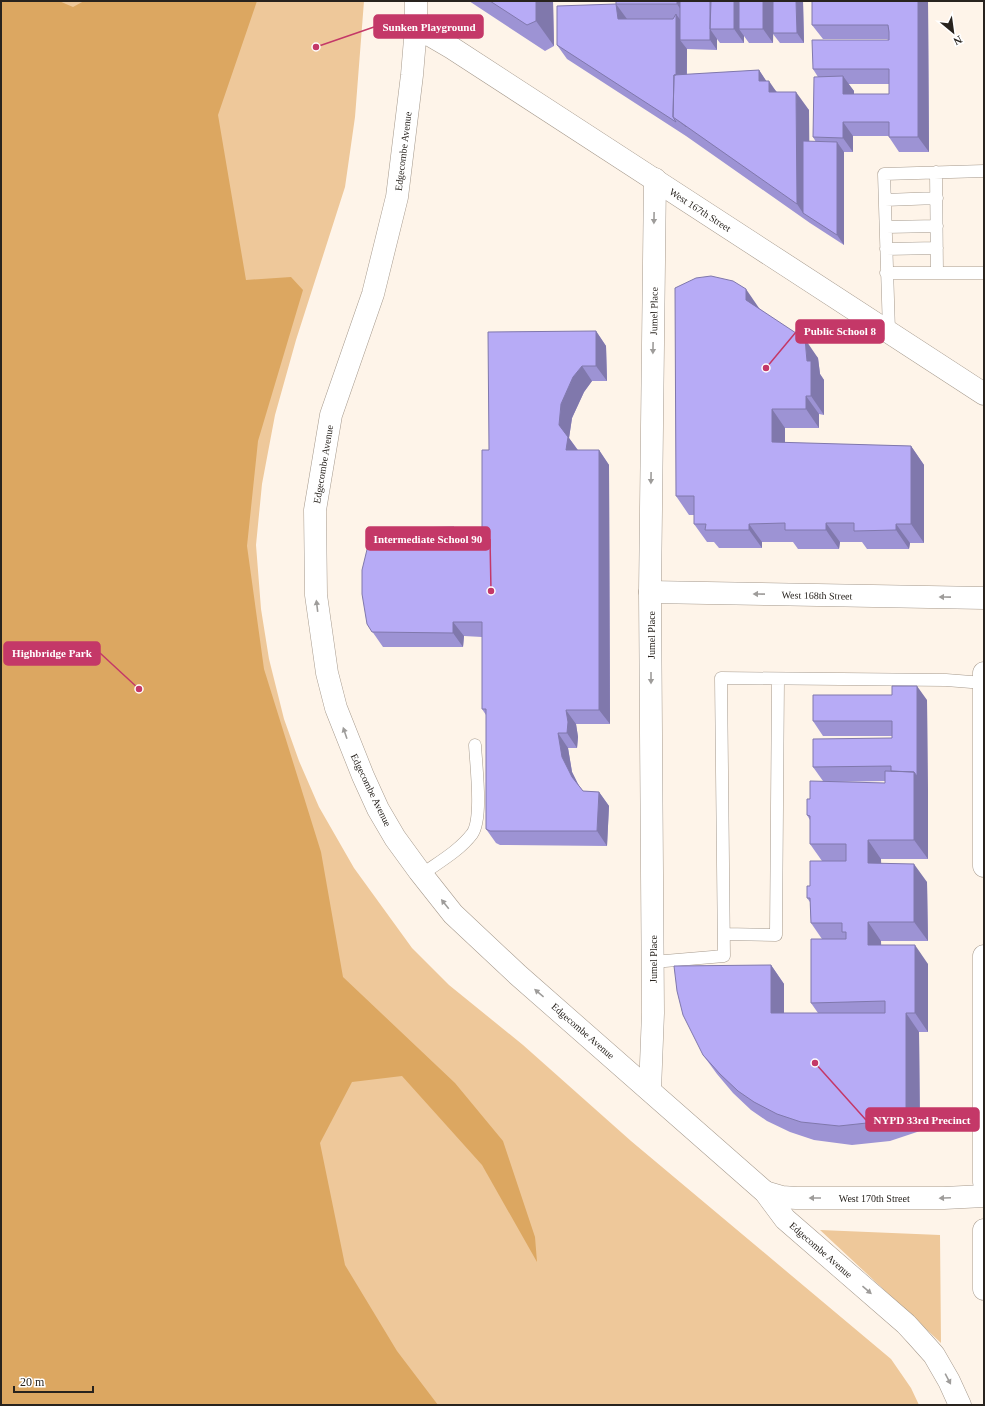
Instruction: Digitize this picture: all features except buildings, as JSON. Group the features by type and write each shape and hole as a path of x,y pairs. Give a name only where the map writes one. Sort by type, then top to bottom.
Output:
{"street":[{"name":"Edgecombe Avenue","path":"416,1 416,27 412,75 397,197 373,294 331,415 315,510 314,559 320,636 327,673 338,715 378,808 395,838 421,875 453,914 484,944 765,1192 785,1219 906,1324 934,1355 949,1381 960,1405"},
{"name":"West 167th Street","path":"416,27 452,48 984,394"},
{"name":"Jumel Place","path":"650,1090 653,1013 650,592 654,179"},
{"name":"West 168th Street","path":"650,592 984,598"},
{"path":"984,672 984,866"},
{"path":"984,956 984,1182"},
{"name":"West 170th Street","path":"765,1192 782,1197 796,1198 944,1198 984,1196"},
{"path":"984,1230 984,1289"}],"lane":[{"path":"889,331 884,174 984,171"},
{"path":"936,172 937,273"},
{"path":"885,200 937,198"},
{"path":"886,227 937,226"},
{"path":"886,249 937,248"},
{"path":"886,273 984,273"},
{"path":"653,962 724,956 721,678 946,680 984,683"},
{"path":"724,934 776,935 778,679"},
{"path":"421,875 461,845 473,832 478,815 475,745"}],"shaded area":[{"path":"1,1 364,1 355,117 345,187 296,340 275,415 262,484 256,545 261,609 269,659 284,719 299,761 319,807 354,868 412,948 449,985 523,1045 631,1141 891,1359 911,1388 919,1405 1,1405"},
{"path":"1,1 59,1 73,7 84,1 257,1 218,115 246,280 291,277 303,290 258,441 247,546 264,669 321,852 343,977 455,1083 503,1141 535,1237 537,1262 482,1165 402,1076 352,1082 320,1143 345,1265 397,1351 438,1405 1,1405"},
{"path":"820,1230 940,1235 941,1343"}],"place":[{"name":"Sunken Playground","path":"316,47"},
{"name":"Public School 8","path":"766,368"},
{"name":"Intermediate School 90","path":"491,591"},
{"name":"Highbridge Park","path":"139,689"},
{"name":"NYPD 33rd Precinct","path":"815,1063"}]}
